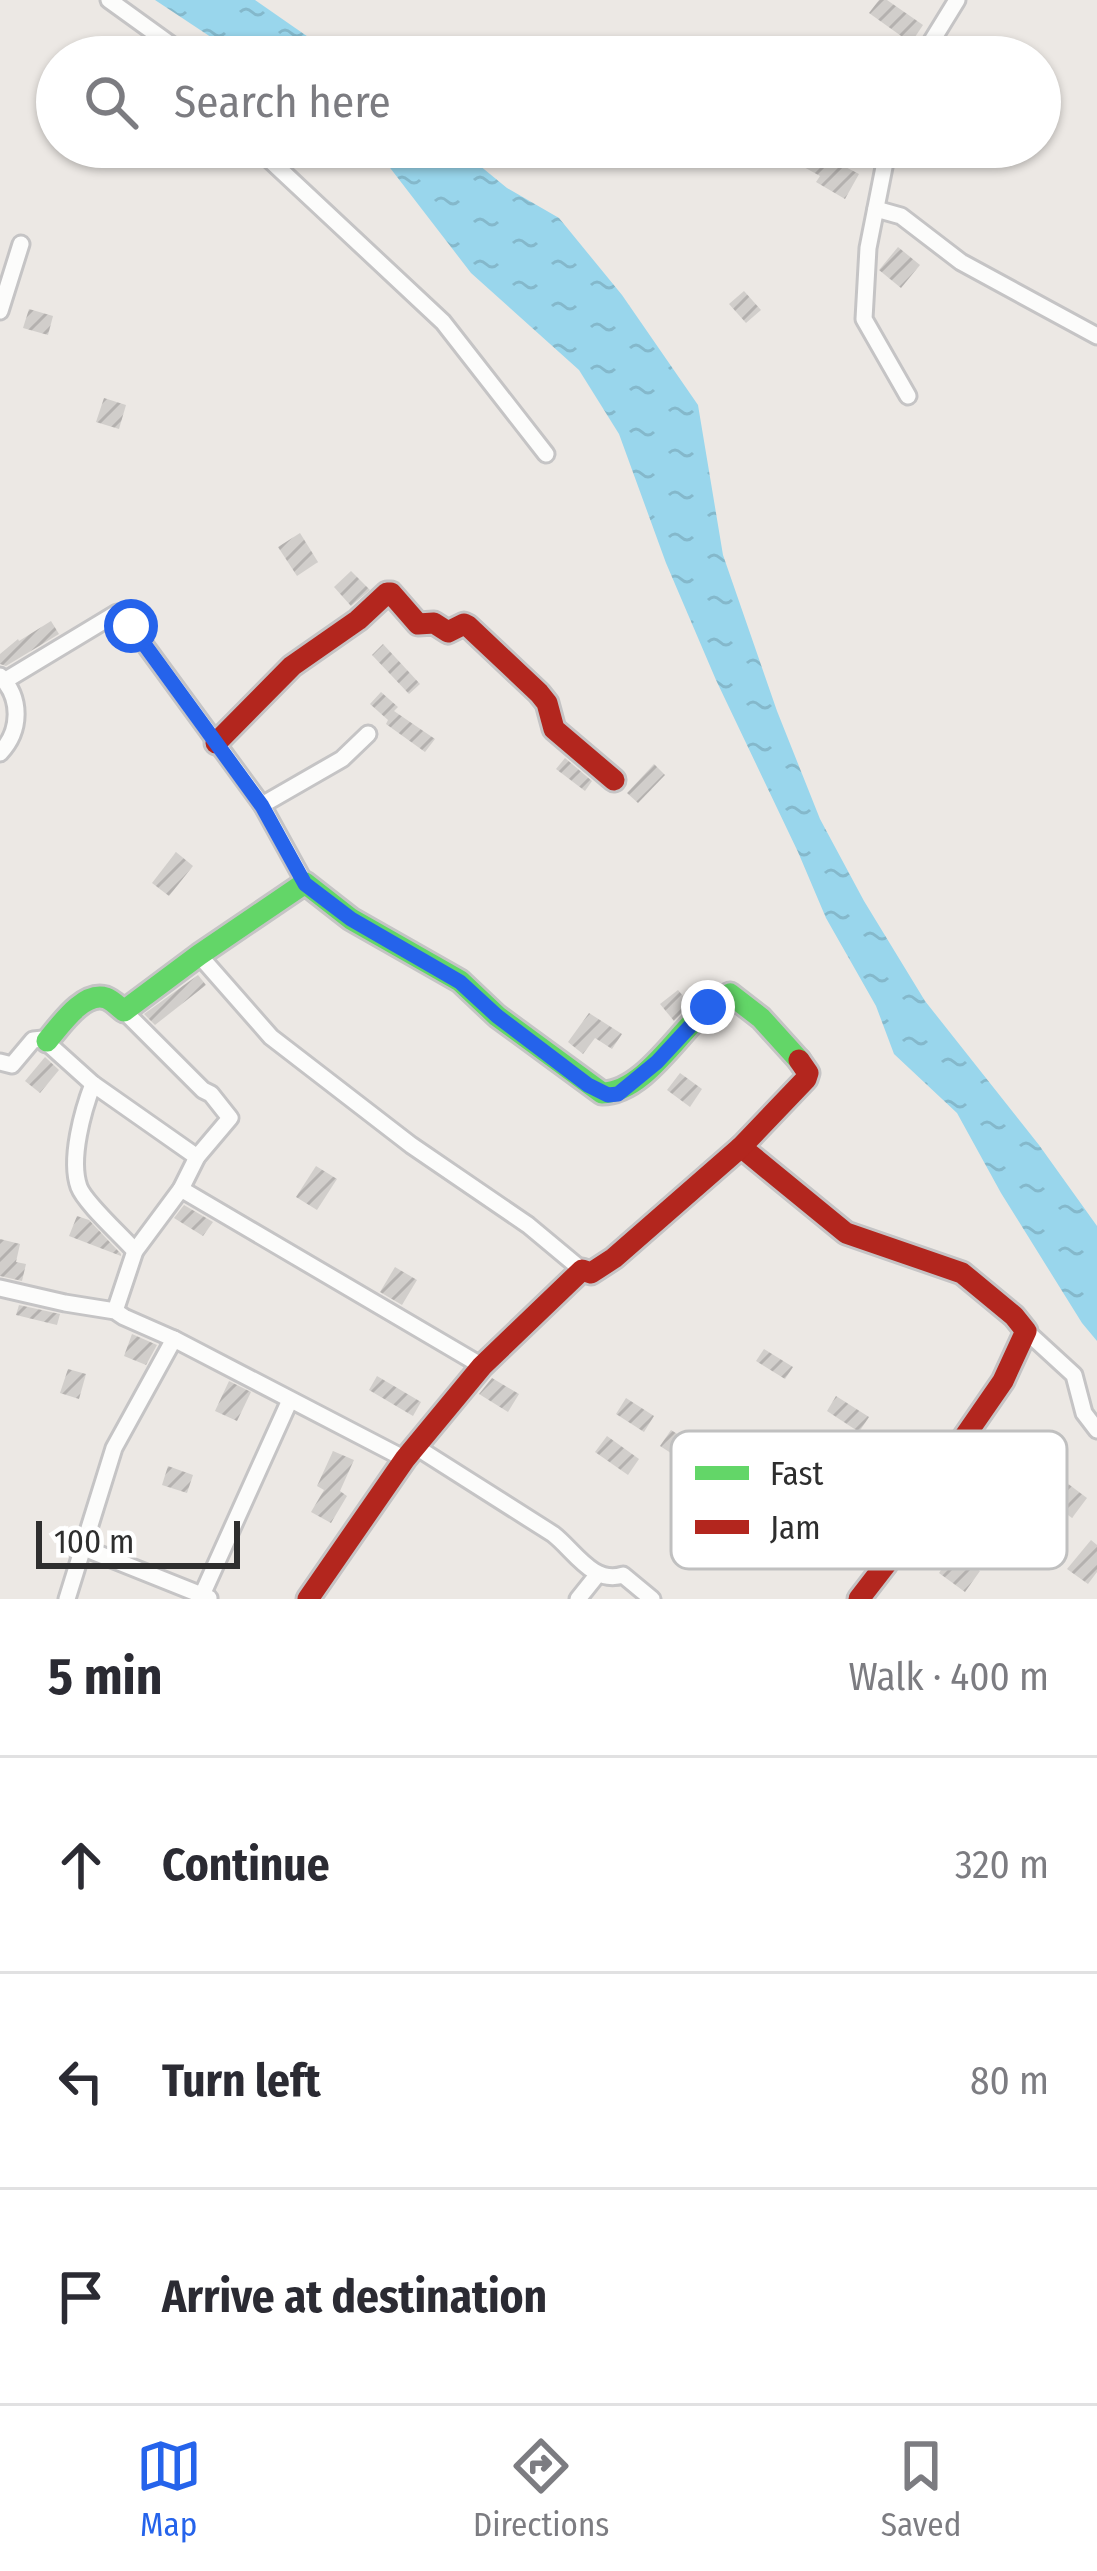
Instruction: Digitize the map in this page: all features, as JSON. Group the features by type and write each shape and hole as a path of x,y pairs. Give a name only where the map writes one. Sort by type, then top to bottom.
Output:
{"street":[{"path":"109,0 159,36"},
{"path":"935,36 958,0"},
{"path":"278,168 442,322 546,454"},
{"path":"884,168 868,248 864,319 908,396"},
{"path":"876,209 902,216 961,262 1097,336"},
{"path":"0,311 21,244"},
{"path":"216,742 287,671 391,593 418,624 434,623 448,632 468,626 539,693 554,729 614,780"},
{"path":"0,753 17,726 13,696 3,678 117,613 262,806 305,884 351,919 460,982 588,1085 608,1095 618,1094 657,1062 717,1000 733,995 808,1073 742,1147 591,1273 411,1145 271,1037 199,955"},
{"path":"262,806 342,759 368,734"},
{"path":"124,1011 305,884"},
{"path":"47,1042 77,1010 94,998 104,998 124,1011 230,1118 197,1157 181,1189 135,1251 115,1311"},
{"path":"0,1062 12,1065 37,1038 47,1042 93,1084 197,1157"},
{"path":"93,1084 80,1119 76,1173 80,1190 135,1251"},
{"path":"742,1147 846,1233 962,1273 1074,1375 1084,1413 1097,1430"},
{"path":"181,1189 482,1366"},
{"path":"308,1599 411,1453 482,1366 582,1270"},
{"path":"0,1288 115,1311 290,1400 411,1453 553,1534 598,1574 623,1575 652,1599"},
{"path":"969,1431 1004,1381 1026,1330"},
{"path":"67,1599 114,1448 173,1339"},
{"path":"84,1548 206,1597 290,1400"},
{"path":"860,1599 882,1569"},
{"path":"578,1599 598,1574"}],"water":[{"path":"155,0 255,0 307,36 209,36"},
{"path":"390,168 483,168 559,218 622,295 698,405 723,555 820,819 925,1001 1097,1226 1097,1341 1001,1193 957,1113 894,1054 876,1006 826,918 716,680 619,434 579,370 471,273"}],"building":[{"path":"879,0 887,0 923,25 916,36 901,36 869,13"},
{"path":"806,168 847,168 859,174 845,199 816,182 820,176"},
{"path":"898,247 920,265 901,288 879,270"},
{"path":"744,291 761,310 746,323 729,304"},
{"path":"29,309 53,316 48,335 23,328"},
{"path":"104,398 126,405 119,429 96,422"},
{"path":"300,533 318,562 297,576 278,547"},
{"path":"351,571 370,590 351,606 334,587"},
{"path":"51,621 59,634 6,666 0,664 0,654"},
{"path":"383,644 420,684 409,694 372,655"},
{"path":"381,692 398,707 394,711 435,739 425,752 386,724 388,720 370,704"},
{"path":"565,758 592,781 585,791 556,769"},
{"path":"654,764 665,775 638,803 627,793"},
{"path":"176,852 193,866 169,896 152,883"},
{"path":"198,975 206,985 155,1025 144,1014"},
{"path":"678,990 690,1004 674,1021 660,1004"},
{"path":"589,1013 622,1034 612,1049 595,1038 583,1054 568,1042"},
{"path":"45,1057 59,1070 40,1093 25,1081"},
{"path":"680,1073 702,1089 690,1107 667,1090"},
{"path":"316,1166 337,1179 317,1210 296,1197"},
{"path":"184,1205 213,1222 203,1236 174,1218"},
{"path":"77,1216 89,1220 121,1256 69,1236"},
{"path":"0,1239 20,1244 16,1262 26,1264 22,1281 0,1276"},
{"path":"395,1267 417,1280 402,1305 380,1292"},
{"path":"19,1305 60,1314 57,1325 16,1315"},
{"path":"132,1334 157,1345 146,1365 124,1356"},
{"path":"764,1349 793,1367 785,1379 756,1361"},
{"path":"68,1369 86,1374 79,1399 60,1393"},
{"path":"377,1376 421,1402 413,1416 369,1390"},
{"path":"492,1378 519,1394 508,1412 479,1394"},
{"path":"229,1381 251,1392 237,1421 215,1411"},
{"path":"836,1396 869,1417 857,1431 827,1411"},
{"path":"626,1398 654,1416 644,1432 616,1414"},
{"path":"671,1430 673,1431 671,1453 660,1446"},
{"path":"607,1436 639,1459 628,1475 595,1452"},
{"path":"333,1451 354,1460 340,1491 347,1496 331,1523 311,1512 324,1490 317,1486"},
{"path":"168,1466 193,1475 187,1493 162,1485"},
{"path":"1067,1483 1087,1498 1072,1518 1067,1514"},
{"path":"1091,1540 1097,1545 1097,1572 1088,1584 1067,1569"},
{"path":"942,1569 980,1571 965,1592 939,1573"}],"traffic: fast":[{"path":"47,1041 89,1000 106,998 124,1011 305,883 351,919 460,981 497,1016 602,1093 631,1084 705,1010 730,994 761,1018 799,1060"}],"traffic: jam":[{"path":"216,743 292,666 391,593 418,624 434,623 448,632 468,626 539,693 554,729 614,780"},
{"path":"308,1599 405,1459 482,1366 582,1270 591,1273 614,1258 741,1147 806,1079 808,1073 799,1060"},
{"path":"741,1147 846,1233 962,1273 1014,1316 1026,1331 1003,1381 968,1431"},
{"path":"859,1599 882,1569"}],"route":[{"path":"131,626 262,806 305,884 351,919 460,982 588,1085 608,1095 618,1094 657,1062 708,1007"}]}
